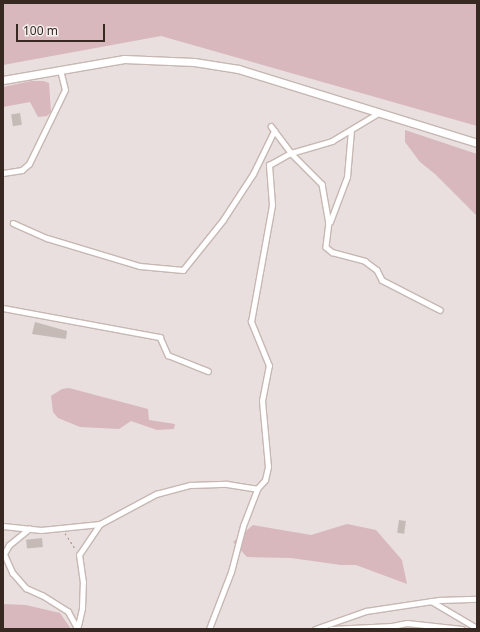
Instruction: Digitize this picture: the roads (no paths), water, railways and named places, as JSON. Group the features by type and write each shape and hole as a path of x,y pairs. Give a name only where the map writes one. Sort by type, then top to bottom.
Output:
{"street":[{"path":"3,80 124,59 194,62 238,69 377,114 477,143"},
{"path":"3,173 22,170 29,164 42,133 65,90 60,70"},
{"path":"210,629 231,572 243,526 257,489 265,480 268,467 262,401 269,366 251,322 272,206 269,165 290,152 332,141 377,114"},
{"path":"271,126 290,152 322,184 329,222"},
{"path":"351,130 348,177 329,222 326,247 332,252 365,261 377,270 382,280 440,310"},
{"path":"13,223 47,238 140,266 183,270 224,220 253,174 274,131"},
{"path":"3,308 160,337 168,355 208,371"},
{"path":"3,526 29,529 100,524 156,494 190,485 227,484 257,489"},
{"path":"78,627 82,608 83,583 79,555 100,524"},
{"path":"29,529 9,545 3,553 14,573 26,588 42,595 68,611 78,627"},
{"path":"315,629 366,611 431,601 477,598"},
{"path":"431,601 477,628"},
{"path":"331,629 392,626 407,623 462,629"}]}
